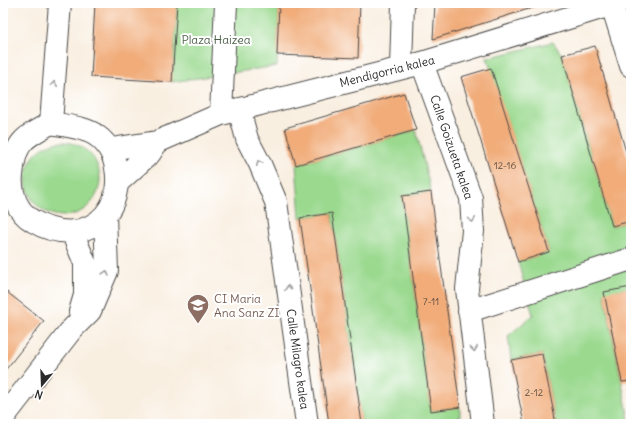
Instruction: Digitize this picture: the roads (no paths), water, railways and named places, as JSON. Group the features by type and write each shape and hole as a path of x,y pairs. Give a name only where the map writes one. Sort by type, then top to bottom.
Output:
{"street":[{"path":"50,123 60,3"},
{"name":"Calle Milagro kalea","path":"226,3 230,112 247,139 260,164 276,202 307,424"},
{"path":"401,67 403,3"},
{"path":"614,4 631,66"},
{"name":"Mendigorria kalea","path":"111,150 157,142 230,112 401,67 422,63 614,4"},
{"name":"Calle Goizueta kalea","path":"422,63 471,198 473,231 466,289 483,424"},
{"path":"50,123 75,128 96,135 111,150 117,168 117,183 112,203 105,215 88,227 72,232 58,231 42,227 26,217 8,194 12,178 14,156 13,144 50,123"},
{"name":"Mendigorria kalea","path":"117,183 150,153 157,142"},
{"path":"3,418 72,329 90,311 107,271 105,215"},
{"path":"72,232 85,263 85,295 80,314 72,329"},
{"path":"469,311 631,259"}],"place":[{"name":"CI Maria Ana Sanz ZI","path":"198,324"}],"park label":[{"name":"Plaza Haizea","path":"216,39"}]}
